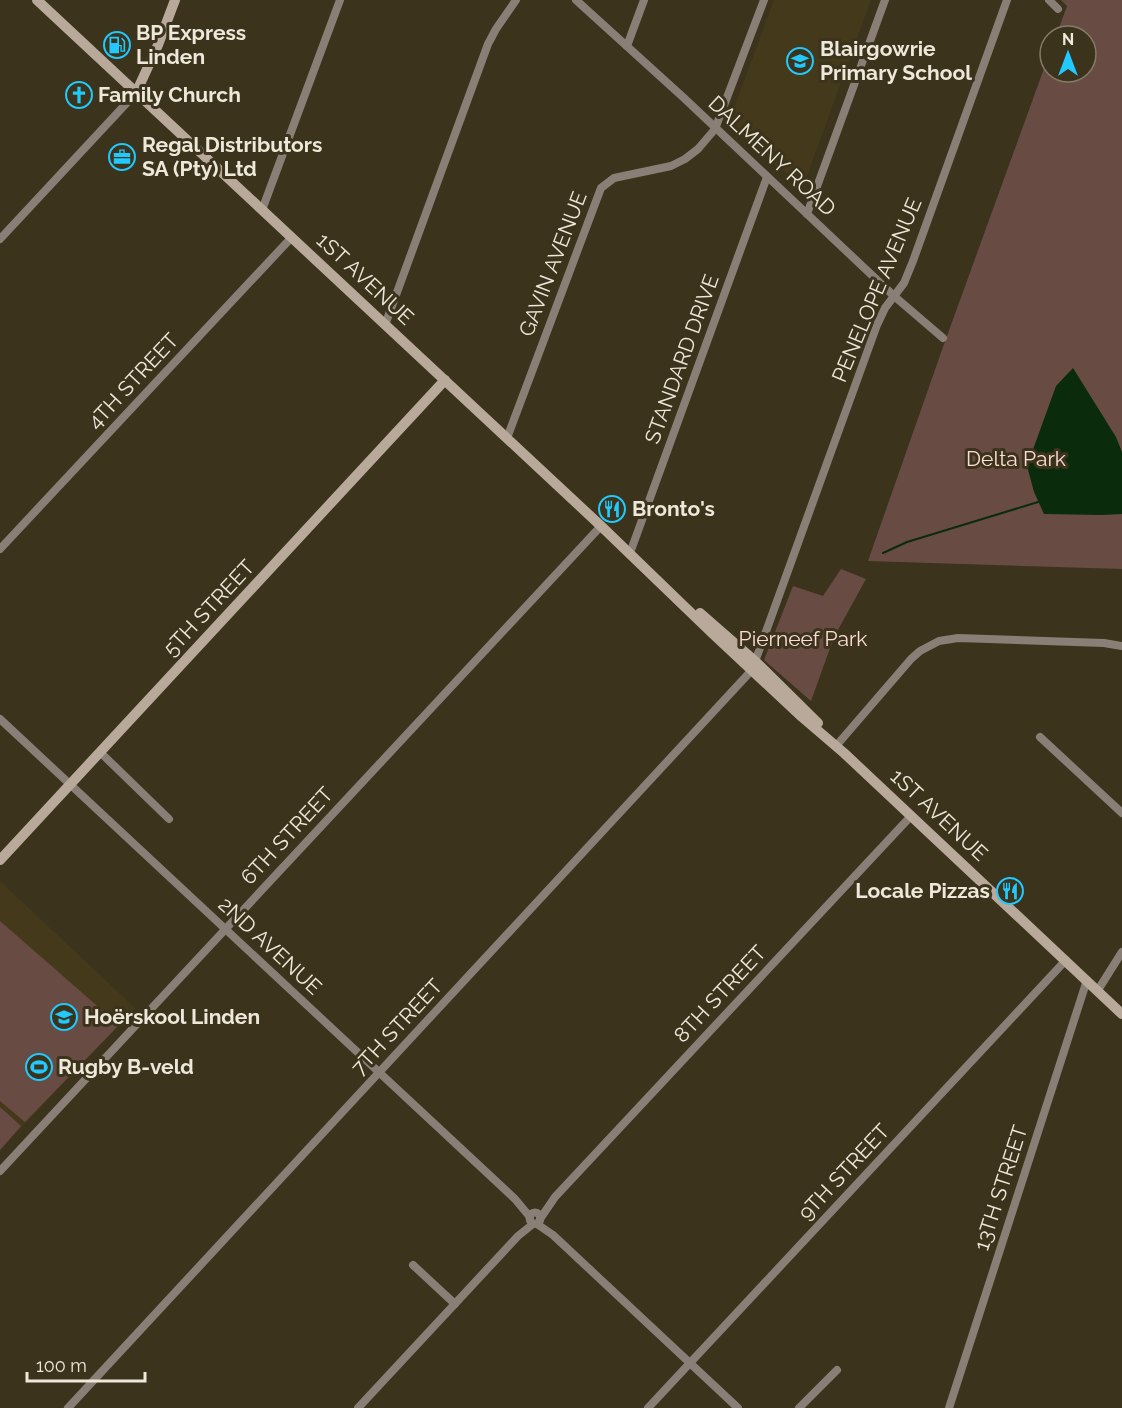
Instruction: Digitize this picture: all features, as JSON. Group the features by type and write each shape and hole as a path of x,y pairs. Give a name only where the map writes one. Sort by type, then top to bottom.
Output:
{"main road":[{"name":"1ST AVENUE","path":"37,0 630,553 688,611 754,665 1122,1014"},
{"path":"136,93 175,0"},
{"name":"5TH STREET","path":"0,860 446,381"}],"street":[{"path":"262,210 340,0"},
{"path":"385,325 488,44 516,0"},
{"name":"DALMENY ROAD","path":"576,0 684,98 894,296 943,338"},
{"path":"627,46 644,0"},
{"name":"GAVIN AVENUE","path":"507,438 602,186 614,178 679,162 698,149 715,129 764,0"},
{"path":"807,214 885,0"},
{"name":"PENELOPE AVENUE","path":"754,665 877,325 885,308 904,283 913,261 1006,0"},
{"path":"1049,0 1058,9"},
{"path":"0,239 136,93"},
{"name":"STANDARD DRIVE","path":"630,553 768,177"},
{"name":"4TH STREET","path":"0,549 292,237"},
{"name":"6TH STREET","path":"0,1171 601,526"},
{"path":"839,748 911,659 920,651 939,641 970,638 1104,643 1122,646"},
{"name":"7TH STREET","path":"68,1408 754,665"},
{"name":"2ND AVENUE","path":"0,719 738,1408"},
{"path":"1040,737 1122,813"},
{"path":"101,753 169,819"},
{"name":"8TH STREET","path":"358,1408 911,816"},
{"path":"1098,990 1122,952"},
{"name":"9TH STREET","path":"648,1408 1066,960"},
{"name":"13TH STREET","path":"949,1408 1087,980"},
{"path":"413,1265 455,1304"},
{"path":"799,1408 837,1370"}],"shaded area":[{"name":"Blairgowrie Primary School","path":"774,0 871,0 807,176 794,179 730,129 729,121"},
{"path":"1073,368 1116,437 1122,452 1122,514 1044,514 1034,492 1027,466 1056,386"},
{"name":"Hoërskool Linden","path":"0,881 135,1008 0,1150"}],"green space":[{"name":"Delta Park","path":"1061,0 1122,0 1122,569 868,561 1038,84 1098,84 1098,24 1060,24 1067,6"},
{"name":"Pierneef Park","path":"841,569 866,579 834,637 811,701 764,660 793,586 823,596"},
{"name":"Rugby B-veld","path":"0,921 119,1025 25,1122 0,1101"},
{"path":"0,1107 21,1126 0,1150"}],"waterway":[{"path":"883,553 907,542 1038,502"}],"place":[{"name":"BP Express Linden","path":"117,45"},
{"name":"Blairgowrie Primary School","path":"800,61"},
{"name":"Family Church","path":"79,95"},
{"name":"Regal Distributors SA (Pty) Ltd","path":"122,157"},
{"name":"Bronto's","path":"612,509"},
{"name":"Locale Pizzas","path":"1010,891"},
{"name":"Hoërskool Linden","path":"64,1017"},
{"name":"Rugby B-veld","path":"39,1067"}]}
